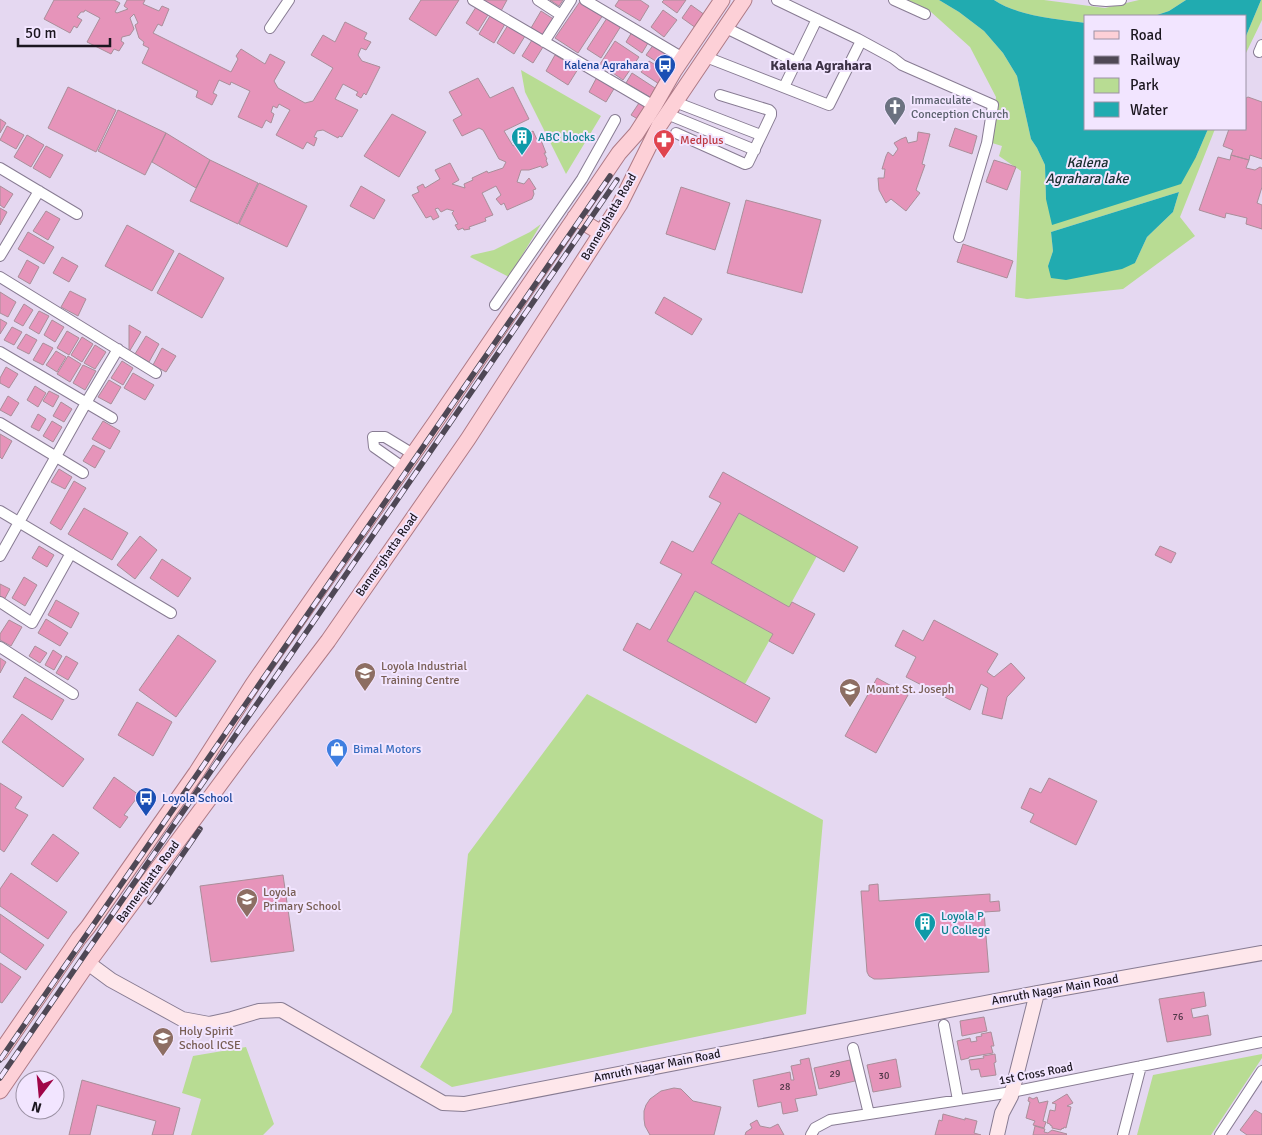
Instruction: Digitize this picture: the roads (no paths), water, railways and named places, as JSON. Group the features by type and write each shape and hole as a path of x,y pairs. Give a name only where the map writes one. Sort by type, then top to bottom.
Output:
{"main road":[{"path":"666,107 674,71 722,0"},
{"name":"Bannerghatta Road","path":"0,1053 196,774 253,684 404,468 619,153 636,134 666,107 706,57 744,0"},
{"name":"Bannerghatta Road","path":"0,1091 88,963 328,641 462,447 620,204 659,126 666,107"},
{"path":"575,218 601,234"},
{"path":"196,774 217,788"},
{"name":"Amruth Nagar Main Road","path":"88,963 111,980 182,1019 209,1024 259,1011 281,1010 443,1103 464,1104 1037,993 1262,953"},
{"path":"997,1135 1002,1113 1011,1095 1037,993"},
{"path":"1006,1135 1011,1114 1011,1095"}],"street":[{"path":"270,28 289,0"},
{"path":"473,0 544,42 666,107 754,150"},
{"path":"538,0 561,15"},
{"path":"544,42 571,0"},
{"path":"585,0 683,58"},
{"path":"777,0 861,41 902,65 993,105 986,143 959,237"},
{"path":"894,0 925,14"},
{"path":"1094,0 1121,0"},
{"path":"784,87 816,19"},
{"path":"726,28 796,62"},
{"path":"706,57 829,105 861,41"},
{"path":"676,133 742,164 748,163 771,112 720,95"},
{"path":"666,107 762,134"},
{"path":"495,305 582,179 615,120"},
{"path":"0,168 77,214"},
{"path":"0,256 39,191"},
{"path":"0,276 156,373"},
{"path":"0,556 118,349"},
{"path":"0,352 112,418"},
{"path":"0,423 83,473"},
{"path":"404,468 374,447 373,437 385,437 413,454"},
{"path":"0,511 171,613"},
{"path":"0,602 32,624 71,553"},
{"path":"0,647 73,694"},
{"path":"944,1026 958,1100"},
{"name":"1st Cross Road","path":"813,1131 830,1120 958,1100 1011,1095 1140,1066 1262,1042"},
{"path":"853,1048 869,1114"},
{"path":"1123,1135 1140,1066"},
{"path":"1220,1135 1262,1071"}],"water":[{"name":"Kalena Agrahara lake","path":"939,0 994,0 1014,10 1084,23 1084,130 1208,130 1196,157 1181,184 1052,225 1046,199 1045,165 1031,139 1017,76 1003,53 984,31"},
{"path":"1186,0 1261,0 1247,34 1247,15 1157,15 1169,11"},
{"name":"Kalena Agrahara lake","path":"1179,192 1173,212 1147,237 1135,263 1122,269 1066,280 1051,278 1048,266 1053,251 1051,232"}],"railway":[{"path":"0,1060 610,176"},
{"path":"0,1078 617,180"},
{"path":"150,902 200,829"}],"place":[{"name":"Kalena Agrahara","path":"665,84"},
{"name":"Immaculate Conception Church","path":"895,126"},
{"name":"ABC blocks","path":"522,156"},
{"name":"Medplus","path":"664,159"},
{"name":"Loyola Industrial Training Centre","path":"365,692"},
{"name":"Mount St. Joseph","path":"850,708"},
{"name":"Bimal Motors","path":"337,768"},
{"name":"Loyola School","path":"146,817"},
{"name":"Loyola Primary School","path":"247,918"},
{"name":"Loyola P U College","path":"925,942"},
{"name":"Holy Spirit School ICSE","path":"163,1057"}],"district":[{"name":"Kalena Agrahara","path":"821,65"}]}
